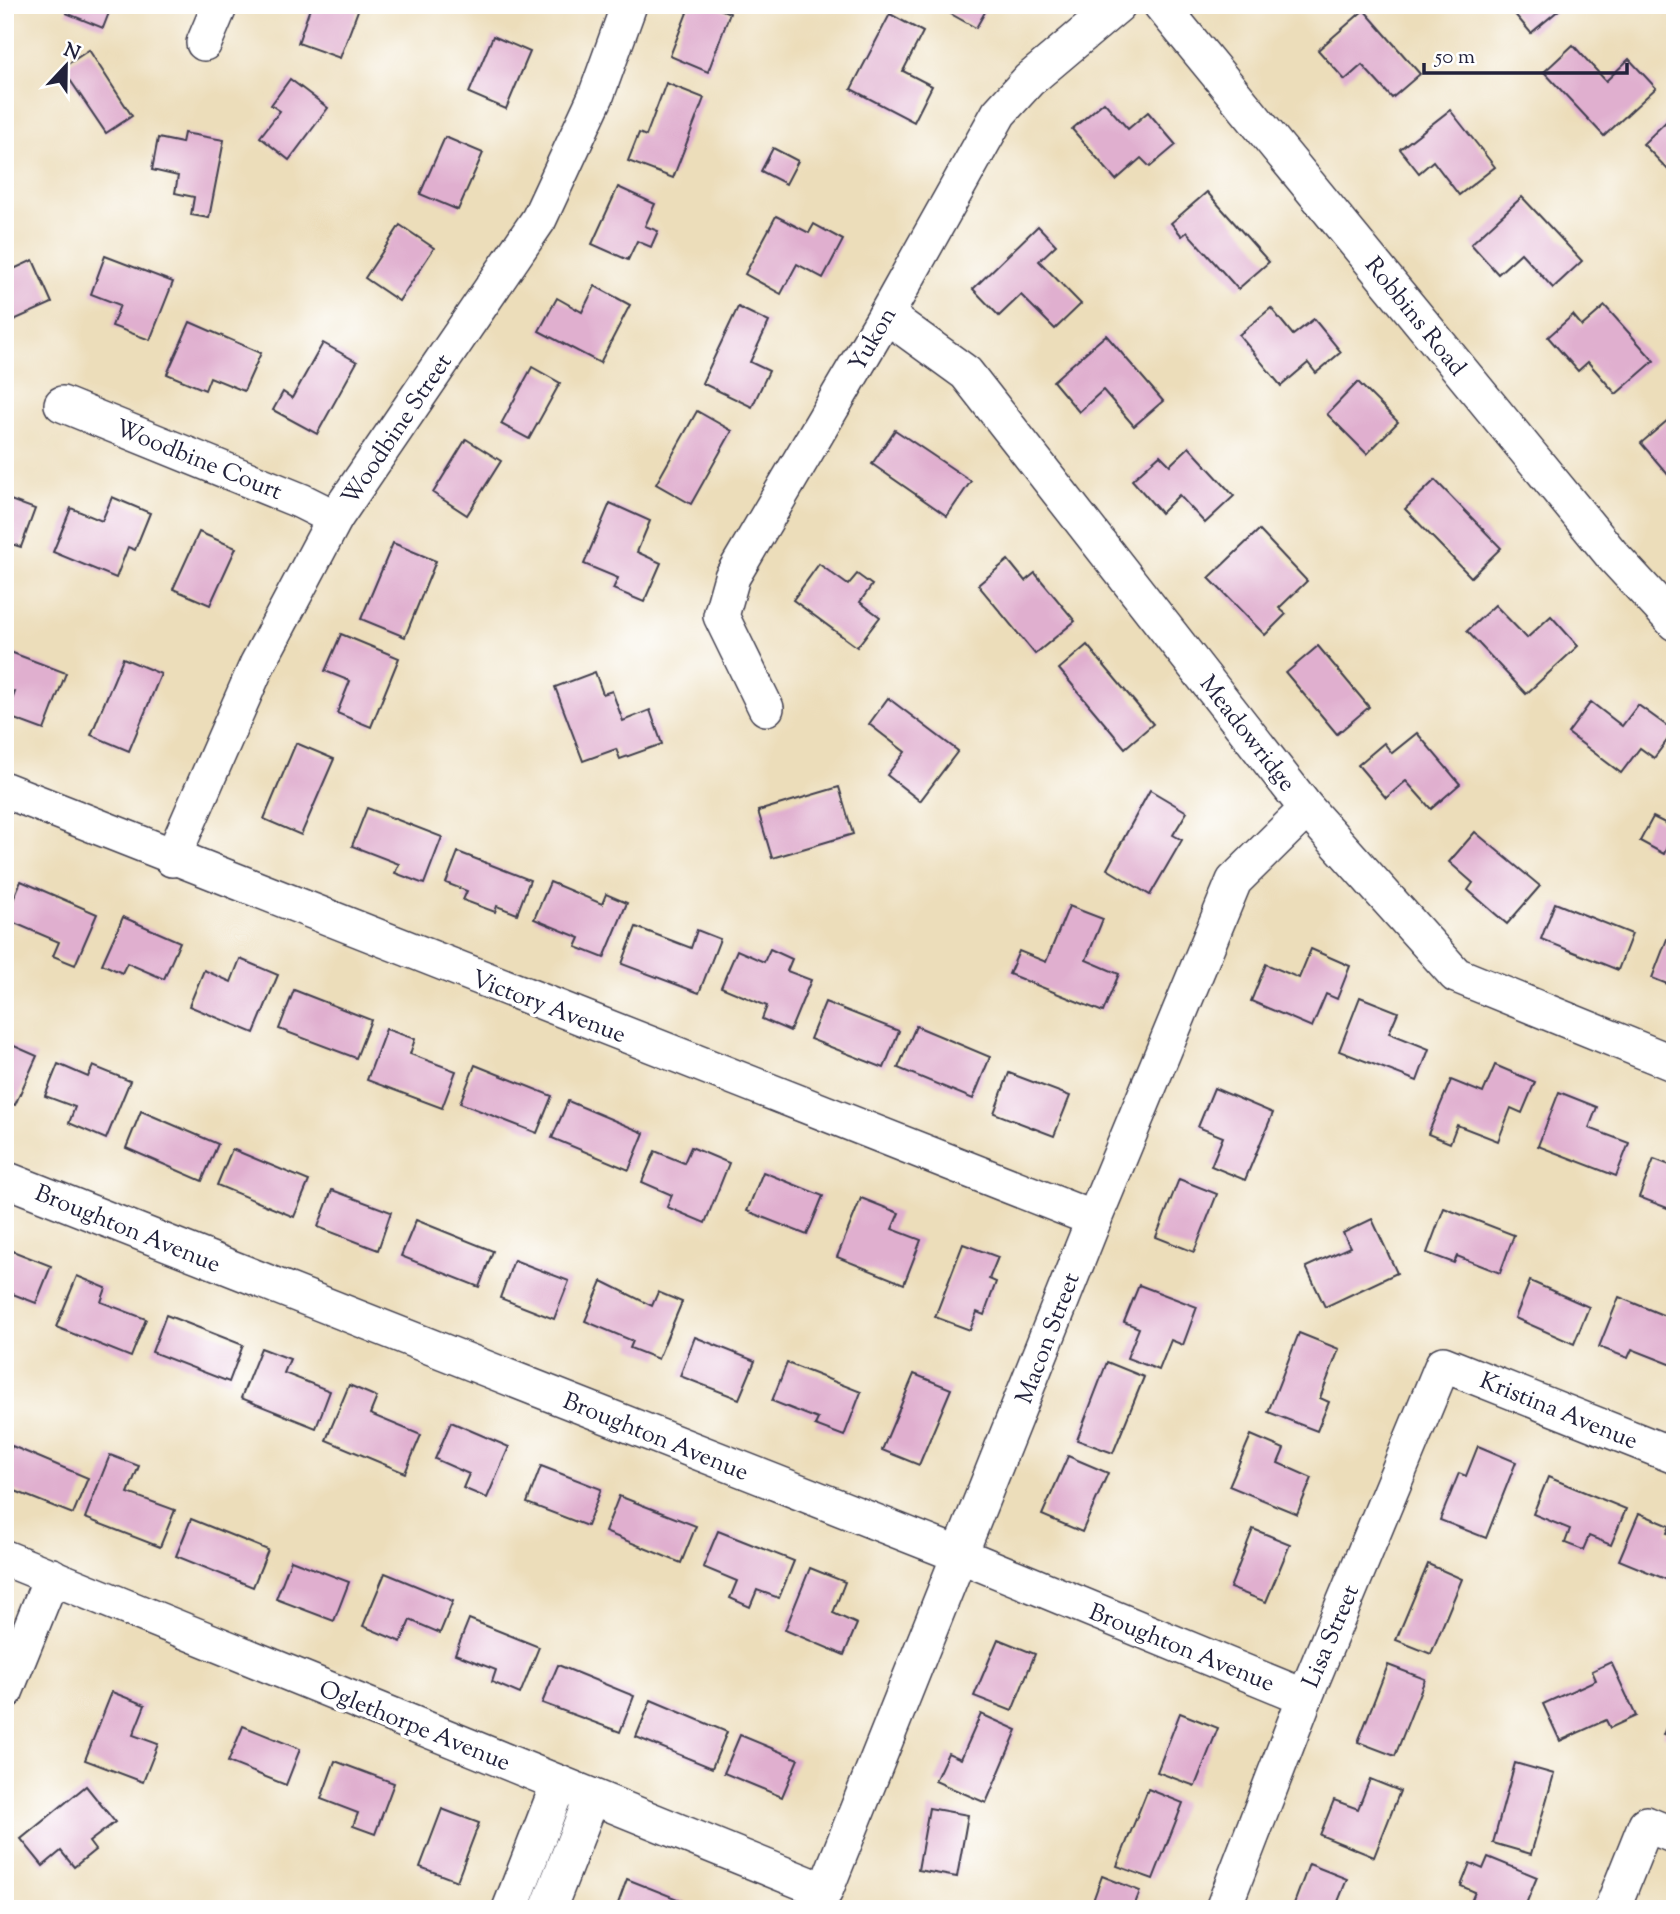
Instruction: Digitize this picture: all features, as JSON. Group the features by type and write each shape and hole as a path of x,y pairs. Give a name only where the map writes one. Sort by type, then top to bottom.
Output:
{"street":[{"path":"204,43 220,5"},
{"name":"Woodbine Street","path":"172,859 257,665 335,518 538,219 596,96 629,5"},
{"name":"Yukon","path":"766,709 721,616 732,577 887,315 999,113 1029,80 1118,5"},
{"name":"Robbins Road","path":"1161,5 1612,555 1675,623"},
{"name":"Meadowridge","path":"887,315 967,373 1307,809 1456,975 1675,1064"},
{"name":"Woodbine Court","path":"62,404 301,501 335,518"},
{"name":"Victory Avenue","path":"5,790 172,859 1094,1219"},
{"name":"Macon Street","path":"825,1891 1094,1219 1234,881 1307,809"},
{"name":"Broughton Avenue","path":"5,1179 961,1556 1305,1697"},
{"name":"Kristina Avenue","path":"1443,1364 1675,1456"},
{"name":"Lisa Street","path":"1223,1909 1305,1697 1443,1364"},
{"name":"Oglethorpe Avenue","path":"5,1558 825,1891"},
{"path":"5,1692 52,1576"},
{"path":"510,1909 558,1783"},
{"path":"548,1909 592,1797"},
{"path":"1612,1909 1660,1830"}],"building":[{"path":"69,5 112,5 103,28 66,13"},
{"path":"303,5 360,5 340,58 298,43 310,8"},
{"path":"690,5 710,5 730,13 708,72 670,56"},
{"path":"935,5 989,5 976,28"},
{"path":"1507,5 1557,5 1560,9 1531,33"},
{"path":"1364,10 1420,74 1392,98 1362,65 1345,80 1318,50"},
{"path":"890,14 923,32 903,71 932,86 914,122 851,89"},
{"path":"493,36 530,52 506,109 469,93"},
{"path":"1573,45 1606,81 1629,59 1656,88 1604,136 1544,72"},
{"path":"89,50 132,116 106,133 62,68"},
{"path":"290,79 328,108 289,160 260,137 280,111 271,105"},
{"path":"666,83 704,98 673,178 628,161 639,133 646,136"},
{"path":"1104,102 1128,129 1148,112 1176,145 1150,167 1141,158 1116,180 1072,129"},
{"path":"1450,110 1495,167 1459,195 1433,161 1419,173 1400,149"},
{"path":"1673,115 1675,117 1675,177 1643,144"},
{"path":"184,133 224,140 209,218 191,215 194,197 175,193 178,176 152,170 158,138 182,143"},
{"path":"445,137 483,153 458,210 420,194"},
{"path":"773,148 798,161 786,184 761,171"},
{"path":"618,187 655,204 645,226 658,231 651,247 637,241 628,260 592,244"},
{"path":"1207,192 1269,262 1238,289 1187,232 1182,236 1171,223"},
{"path":"1522,197 1582,261 1553,288 1521,253 1498,274 1471,244"},
{"path":"776,216 809,233 814,224 843,240 823,278 797,264 781,294 745,274"},
{"path":"400,225 434,248 399,301 365,278"},
{"path":"1038,226 1056,245 1039,261 1081,304 1055,329 1021,295 999,316 973,289"},
{"path":"105,256 173,282 150,340 112,326 120,305 91,294"},
{"path":"33,260 52,303 5,324 5,273"},
{"path":"595,286 630,305 600,363 539,331 557,298 582,312"},
{"path":"1605,306 1654,361 1616,394 1588,362 1578,371 1548,337 1573,315 1582,326"},
{"path":"738,307 769,322 750,362 769,371 752,407 702,383"},
{"path":"1271,308 1293,335 1314,319 1341,352 1316,373 1308,363 1281,386 1239,335"},
{"path":"190,322 261,353 244,391 210,377 205,390 167,374"},
{"path":"1106,335 1163,401 1134,426 1103,390 1079,412 1053,381"},
{"path":"323,343 357,362 317,434 273,410 283,392 292,398"},
{"path":"532,367 560,383 529,439 501,424"},
{"path":"1358,382 1398,422 1367,454 1327,414"},
{"path":"697,411 732,431 691,504 656,484"},
{"path":"1675,414 1675,483 1641,443"},
{"path":"895,430 971,481 947,516 872,464"},
{"path":"466,439 501,461 467,515 433,493"},
{"path":"1189,447 1234,496 1205,523 1179,495 1161,513 1132,480 1160,455 1170,465"},
{"path":"1435,480 1501,548 1471,577 1405,509"},
{"path":"112,497 150,513 135,550 128,547 116,578 53,552 71,508 102,521"},
{"path":"5,498 35,509 21,547 5,542"},
{"path":"610,503 650,521 637,552 661,563 644,602 613,589 618,578 584,564"},
{"path":"1259,530 1307,581 1279,608 1286,614 1265,635 1209,578"},
{"path":"199,532 236,548 210,605 173,589"},
{"path":"393,543 436,561 405,637 361,619"},
{"path":"1008,560 1025,581 1035,573 1075,621 1035,654 978,585"},
{"path":"819,564 848,585 857,574 872,585 860,602 880,617 857,647 793,600"},
{"path":"1495,605 1527,638 1551,616 1578,646 1526,694 1467,631"},
{"path":"341,634 399,658 371,727 337,713 350,681 325,671"},
{"path":"1087,645 1153,724 1125,748 1059,669"},
{"path":"1318,646 1369,707 1337,734 1286,673"},
{"path":"5,650 66,673 44,730 6,716 15,692 5,689"},
{"path":"123,658 161,674 129,751 91,735"},
{"path":"595,672 603,694 612,691 623,721 650,710 662,744 620,759 616,749 583,761 555,687"},
{"path":"888,698 958,751 920,801 887,775 905,752 869,724"},
{"path":"1591,702 1622,726 1638,705 1674,731 1654,758 1640,748 1621,773 1568,733"},
{"path":"1417,733 1460,784 1431,809 1406,781 1386,798 1358,765 1384,743 1392,753"},
{"path":"296,743 334,759 301,835 264,819"},
{"path":"839,787 853,834 772,858 758,811"},
{"path":"1150,790 1187,812 1173,835 1182,840 1150,895 1107,869"},
{"path":"367,808 442,837 424,884 395,873 399,864 352,846"},
{"path":"1653,817 1675,828 1664,854 1640,841"},
{"path":"1475,832 1540,886 1507,924 1468,890 1473,883 1449,862"},
{"path":"458,852 530,880 517,914 497,906 495,912 463,900 467,891 446,883"},
{"path":"21,881 97,914 75,965 53,956 59,942 5,919"},
{"path":"550,882 602,904 606,894 627,903 604,958 576,947 580,938 534,919"},
{"path":"1555,903 1632,934 1618,970 1541,939"},
{"path":"1069,906 1103,919 1086,960 1119,974 1103,1012 1009,974 1019,951 1046,962"},
{"path":"123,917 180,942 164,979 127,963 122,973 102,964"},
{"path":"636,927 691,948 697,930 720,939 699,993 622,964"},
{"path":"1667,939 1675,942 1675,987 1652,978"},
{"path":"770,949 792,959 787,971 811,980 790,1031 762,1019 767,1006 721,987 737,950 764,962"},
{"path":"1311,949 1350,966 1337,999 1326,994 1312,1027 1251,1001 1266,964 1299,978"},
{"path":"240,959 278,975 254,1033 189,1006 204,970 231,982"},
{"path":"294,990 371,1020 356,1058 279,1029"},
{"path":"1360,997 1398,1012 1389,1033 1429,1049 1417,1081 1339,1051"},
{"path":"825,1002 899,1031 884,1068 810,1039"},
{"path":"916,1026 990,1057 973,1099 898,1068"},
{"path":"386,1029 415,1039 410,1054 456,1071 442,1108 367,1080"},
{"path":"5,1042 37,1056 15,1105 5,1101"},
{"path":"58,1064 88,1077 93,1066 130,1081 106,1139 69,1123 75,1107 45,1096"},
{"path":"475,1065 552,1096 537,1133 460,1103"},
{"path":"1495,1065 1535,1082 1522,1113 1511,1108 1498,1141 1457,1125 1450,1143 1428,1134 1451,1080 1483,1093"},
{"path":"1009,1073 1070,1096 1054,1136 994,1113"},
{"path":"1214,1088 1273,1113 1245,1180 1211,1166 1223,1137 1198,1127"},
{"path":"1559,1092 1597,1107 1589,1128 1629,1143 1616,1176 1538,1146"},
{"path":"568,1101 644,1133 629,1170 552,1138"},
{"path":"141,1111 218,1144 202,1181 126,1148"},
{"path":"691,1147 729,1163 705,1223 667,1207 672,1195 642,1182 655,1151 684,1163"},
{"path":"232,1149 309,1181 294,1217 217,1185"},
{"path":"1654,1159 1675,1167 1675,1211 1639,1197"},
{"path":"763,1172 823,1196 807,1235 747,1211"},
{"path":"1179,1179 1217,1194 1194,1252 1156,1237"},
{"path":"332,1190 391,1212 378,1250 318,1227"},
{"path":"861,1198 899,1213 892,1229 921,1240 904,1284 837,1257"},
{"path":"1444,1208 1514,1235 1500,1273 1457,1256 1454,1263 1427,1253"},
{"path":"1372,1219 1397,1273 1325,1307 1306,1267 1350,1247 1343,1233"},
{"path":"416,1220 493,1251 479,1287 401,1256"},
{"path":"963,1244 998,1257 989,1279 996,1282 984,1315 977,1312 970,1330 935,1317"},
{"path":"5,1248 51,1266 36,1303 5,1291"},
{"path":"514,1260 569,1281 554,1319 500,1298"},
{"path":"77,1276 106,1288 101,1302 146,1319 131,1357 56,1327"},
{"path":"602,1281 652,1306 658,1292 682,1302 658,1359 630,1348 633,1341 585,1321"},
{"path":"1530,1281 1589,1307 1574,1344 1515,1318"},
{"path":"1139,1285 1197,1307 1183,1345 1171,1340 1159,1370 1127,1358 1139,1328 1124,1322"},
{"path":"1619,1297 1675,1320 1675,1366 1632,1349 1628,1358 1599,1347"},
{"path":"166,1315 243,1345 229,1382 152,1352"},
{"path":"1299,1333 1339,1349 1320,1398 1329,1402 1317,1431 1268,1412"},
{"path":"695,1337 755,1361 739,1399 680,1376"},
{"path":"261,1348 290,1359 284,1373 330,1391 316,1428 241,1398"},
{"path":"1107,1362 1144,1377 1113,1453 1077,1440"},
{"path":"787,1363 861,1392 844,1436 815,1425 818,1419 772,1401"},
{"path":"914,1374 951,1389 919,1465 882,1450"},
{"path":"349,1385 377,1397 370,1414 421,1435 405,1473 326,1440"},
{"path":"451,1422 509,1447 487,1498 463,1488 469,1474 435,1459"},
{"path":"1251,1435 1284,1449 1278,1463 1312,1478 1297,1514 1229,1486"},
{"path":"12,1446 88,1478 73,1514 5,1487 5,1462"},
{"path":"1478,1446 1516,1462 1486,1538 1440,1520 1459,1473 1466,1476"},
{"path":"110,1455 139,1466 128,1493 175,1510 160,1547 85,1518"},
{"path":"1068,1456 1108,1473 1082,1532 1042,1515"},
{"path":"541,1466 601,1489 587,1526 527,1503"},
{"path":"1548,1477 1626,1509 1611,1545 1589,1536 1583,1550 1565,1543 1570,1529 1533,1514"},
{"path":"619,1496 696,1526 681,1563 605,1532"},
{"path":"1639,1513 1670,1526 1667,1533 1675,1536 1675,1583 1619,1560"},
{"path":"191,1519 268,1550 253,1587 176,1556"},
{"path":"1253,1529 1290,1544 1266,1602 1230,1588"},
{"path":"718,1531 794,1561 779,1598 757,1590 750,1607 730,1598 737,1581 703,1567"},
{"path":"291,1560 349,1582 334,1621 276,1599"},
{"path":"1428,1564 1462,1579 1431,1654 1396,1640"},
{"path":"810,1568 845,1582 833,1613 857,1624 844,1655 785,1630"},
{"path":"385,1573 453,1601 440,1633 410,1620 401,1642 363,1626"},
{"path":"469,1619 539,1647 520,1694 492,1682 496,1670 455,1654"},
{"path":"998,1639 1035,1654 1012,1711 974,1696"},
{"path":"1611,1662 1636,1716 1610,1728 1606,1720 1560,1741 1543,1704 1596,1680 1592,1671"},
{"path":"558,1665 634,1696 620,1732 542,1703"},
{"path":"1388,1665 1425,1679 1395,1756 1358,1742"},
{"path":"112,1692 145,1705 133,1735 158,1744 143,1782 85,1760"},
{"path":"651,1700 727,1732 712,1768 636,1737"},
{"path":"1675,1706 1675,1739 1663,1735"},
{"path":"1180,1713 1218,1728 1195,1786 1157,1772"},
{"path":"981,1714 1017,1730 986,1803 935,1781 948,1753 961,1759"},
{"path":"243,1726 300,1749 286,1785 228,1762"},
{"path":"740,1735 798,1759 782,1797 724,1773"},
{"path":"335,1761 394,1783 375,1834 353,1826 358,1813 321,1799"},
{"path":"1515,1763 1554,1774 1531,1854 1493,1843"},
{"path":"1370,1779 1400,1791 1374,1857 1320,1835 1334,1800 1358,1809"},
{"path":"86,1786 115,1822 89,1842 95,1850 74,1867 61,1851 43,1866 21,1839"},
{"path":"1148,1789 1183,1803 1153,1879 1117,1866"},
{"path":"929,1808 968,1815 957,1877 918,1870"},
{"path":"442,1809 479,1823 457,1881 420,1867"},
{"path":"1488,1857 1537,1877 1524,1909 1468,1909 1475,1892 1461,1886 1470,1863 1483,1869"},
{"path":"1309,1864 1347,1879 1335,1909 1292,1909"},
{"path":"1102,1876 1140,1891 1133,1909 1090,1909"},
{"path":"627,1879 685,1902 682,1909 616,1909"}]}
